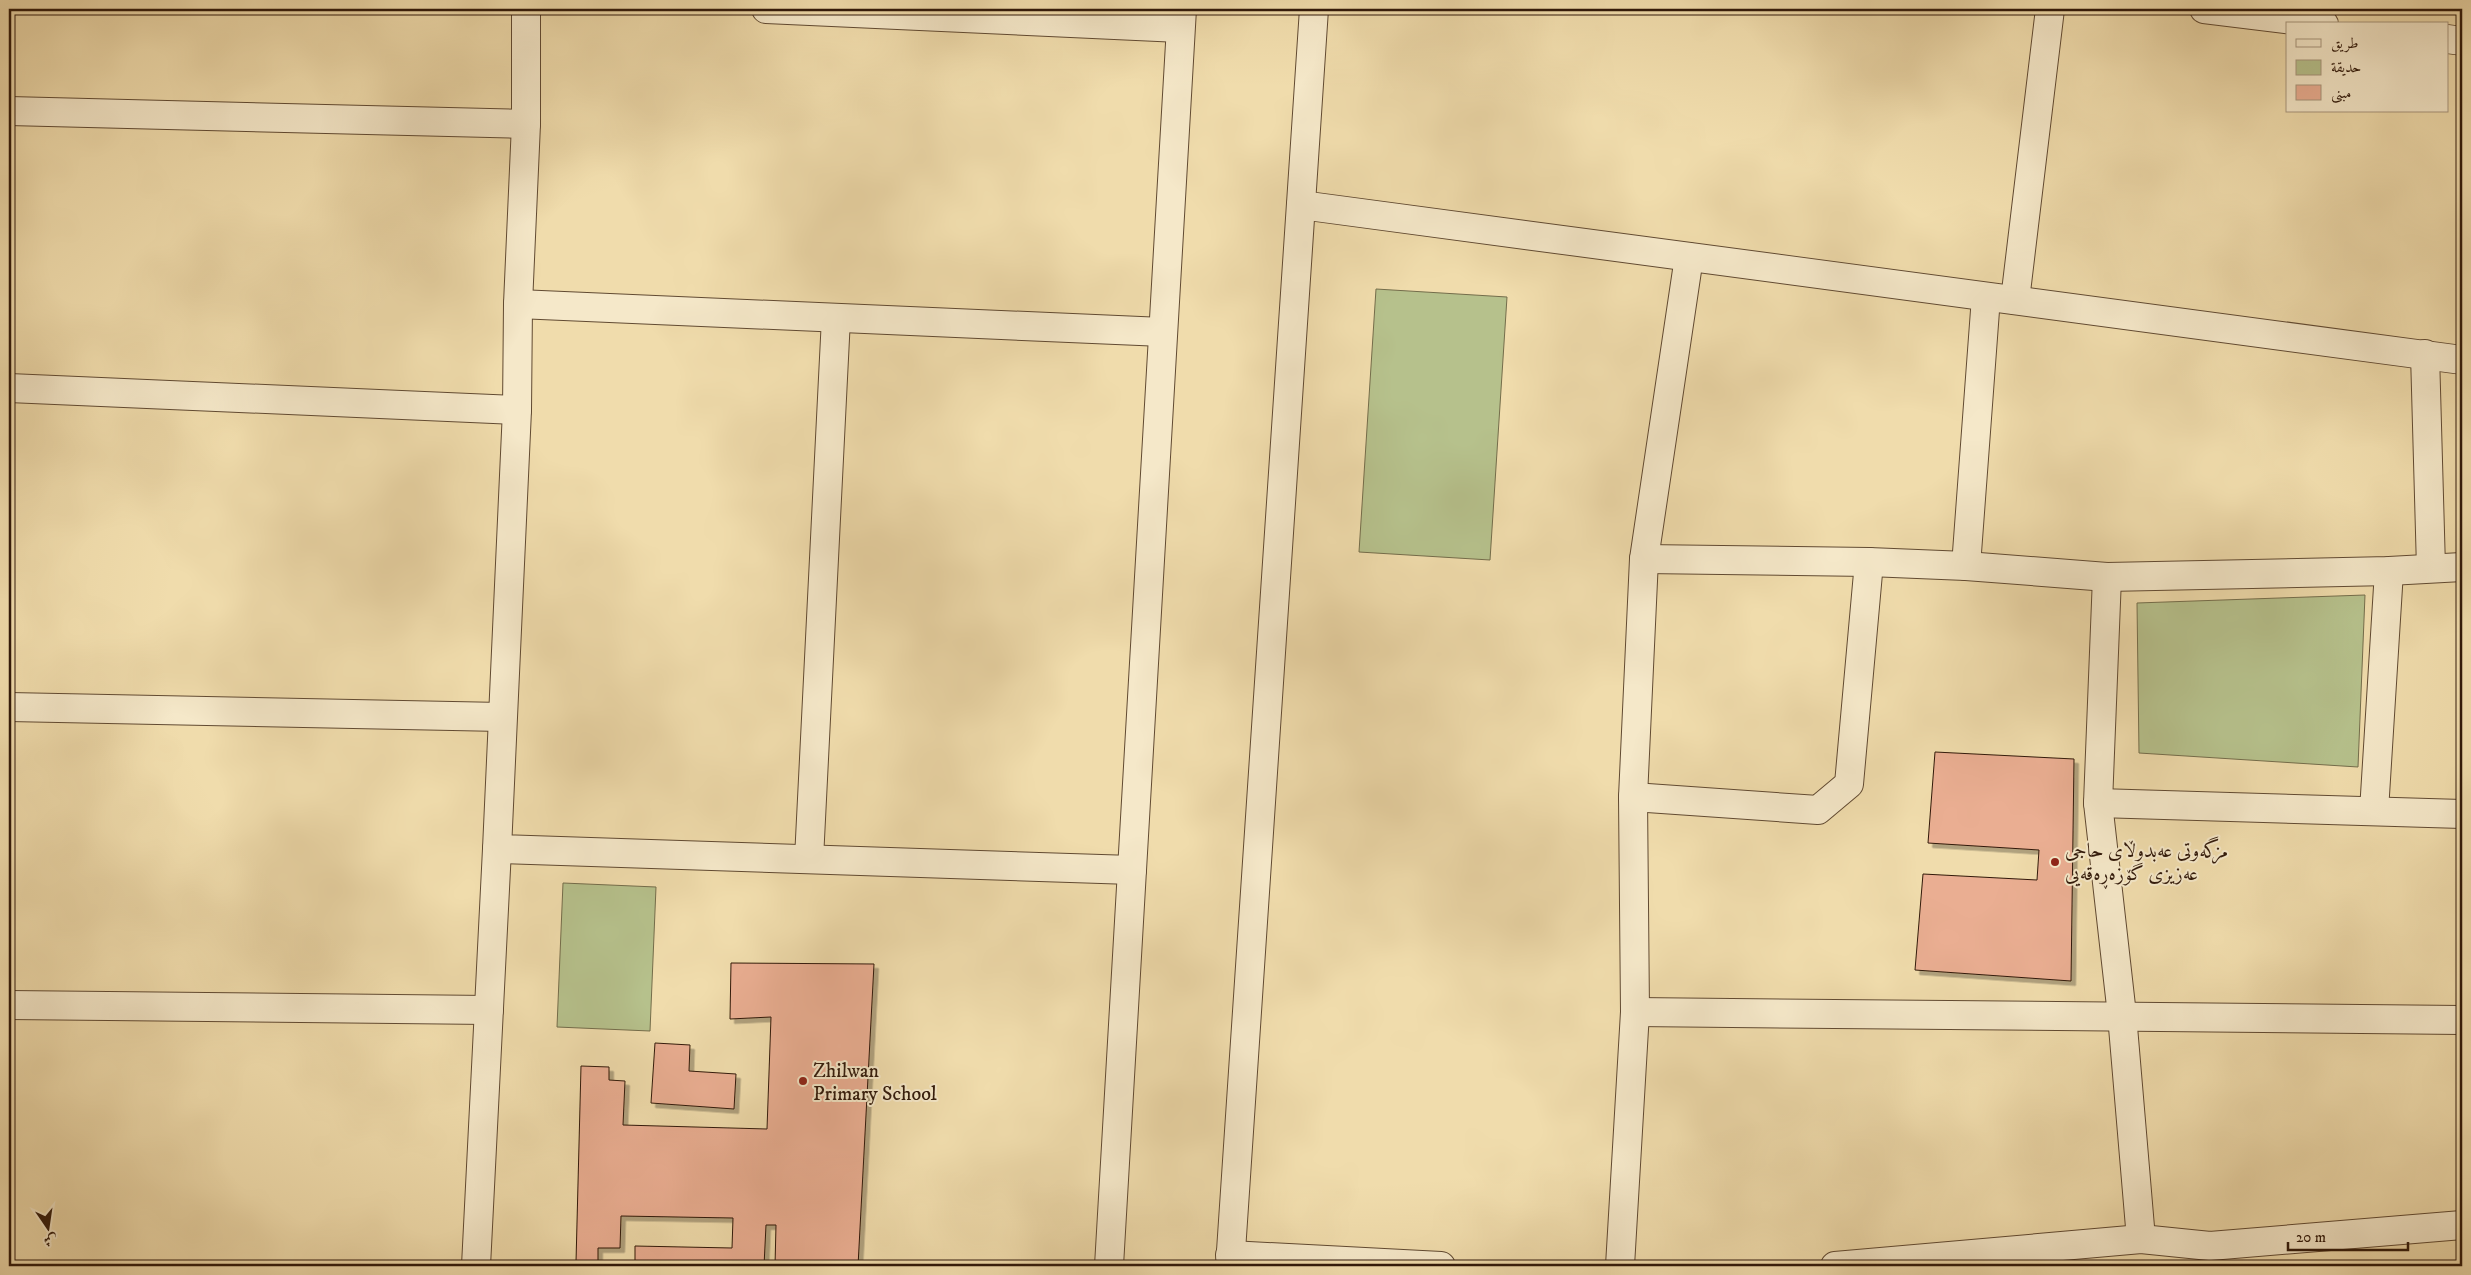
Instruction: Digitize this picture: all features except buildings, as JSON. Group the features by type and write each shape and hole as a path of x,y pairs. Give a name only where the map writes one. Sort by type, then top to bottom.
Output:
{"street":[{"path":"476,1266 517,410 518,304 526,124 526,9"},
{"path":"766,9 1181,19 1109,1266"},
{"path":"1314,9 1230,1261 1441,1266"},
{"path":"2015,300 2050,9"},
{"path":"2204,9 2292,14 2318,22"},
{"path":"2448,39 2462,41"},
{"path":"9,111 526,124"},
{"path":"1301,204 2462,360"},
{"path":"1620,1266 1634,1012 1634,797 1644,559 1689,257"},
{"path":"1966,566 1986,297"},
{"path":"518,304 1163,332"},
{"path":"809,859 836,318"},
{"path":"2425,354 2431,568"},
{"path":"9,388 517,410"},
{"path":"1644,559 1869,562 1966,566 2106,577 2389,571 2462,567"},
{"path":"1634,797 1818,810 1849,784 1869,562"},
{"path":"2374,811 2389,571"},
{"path":"2106,577 2098,803 2122,1015 2141,1239"},
{"path":"9,708 502,717"},
{"path":"2098,803 2462,814"},
{"path":"497,849 1132,870"},
{"path":"9,1005 489,1010"},
{"path":"1634,1012 2122,1015 2462,1020"},
{"path":"1835,1266 2141,1239 2211,1256 2462,1225"}],"green space":[{"path":"1376,289 1507,297 1490,560 1359,552"},
{"path":"2365,595 2358,767 2139,753 2137,603"},
{"path":"563,883 656,887 650,1031 557,1027"}],"place":[{"name":"مزگەوتی عەبدوڵای حاجی عەزیزی گۆزەڕەقەیی","path":"2055,862"},
{"name":"Zhilwan Primary School","path":"803,1081"}]}
